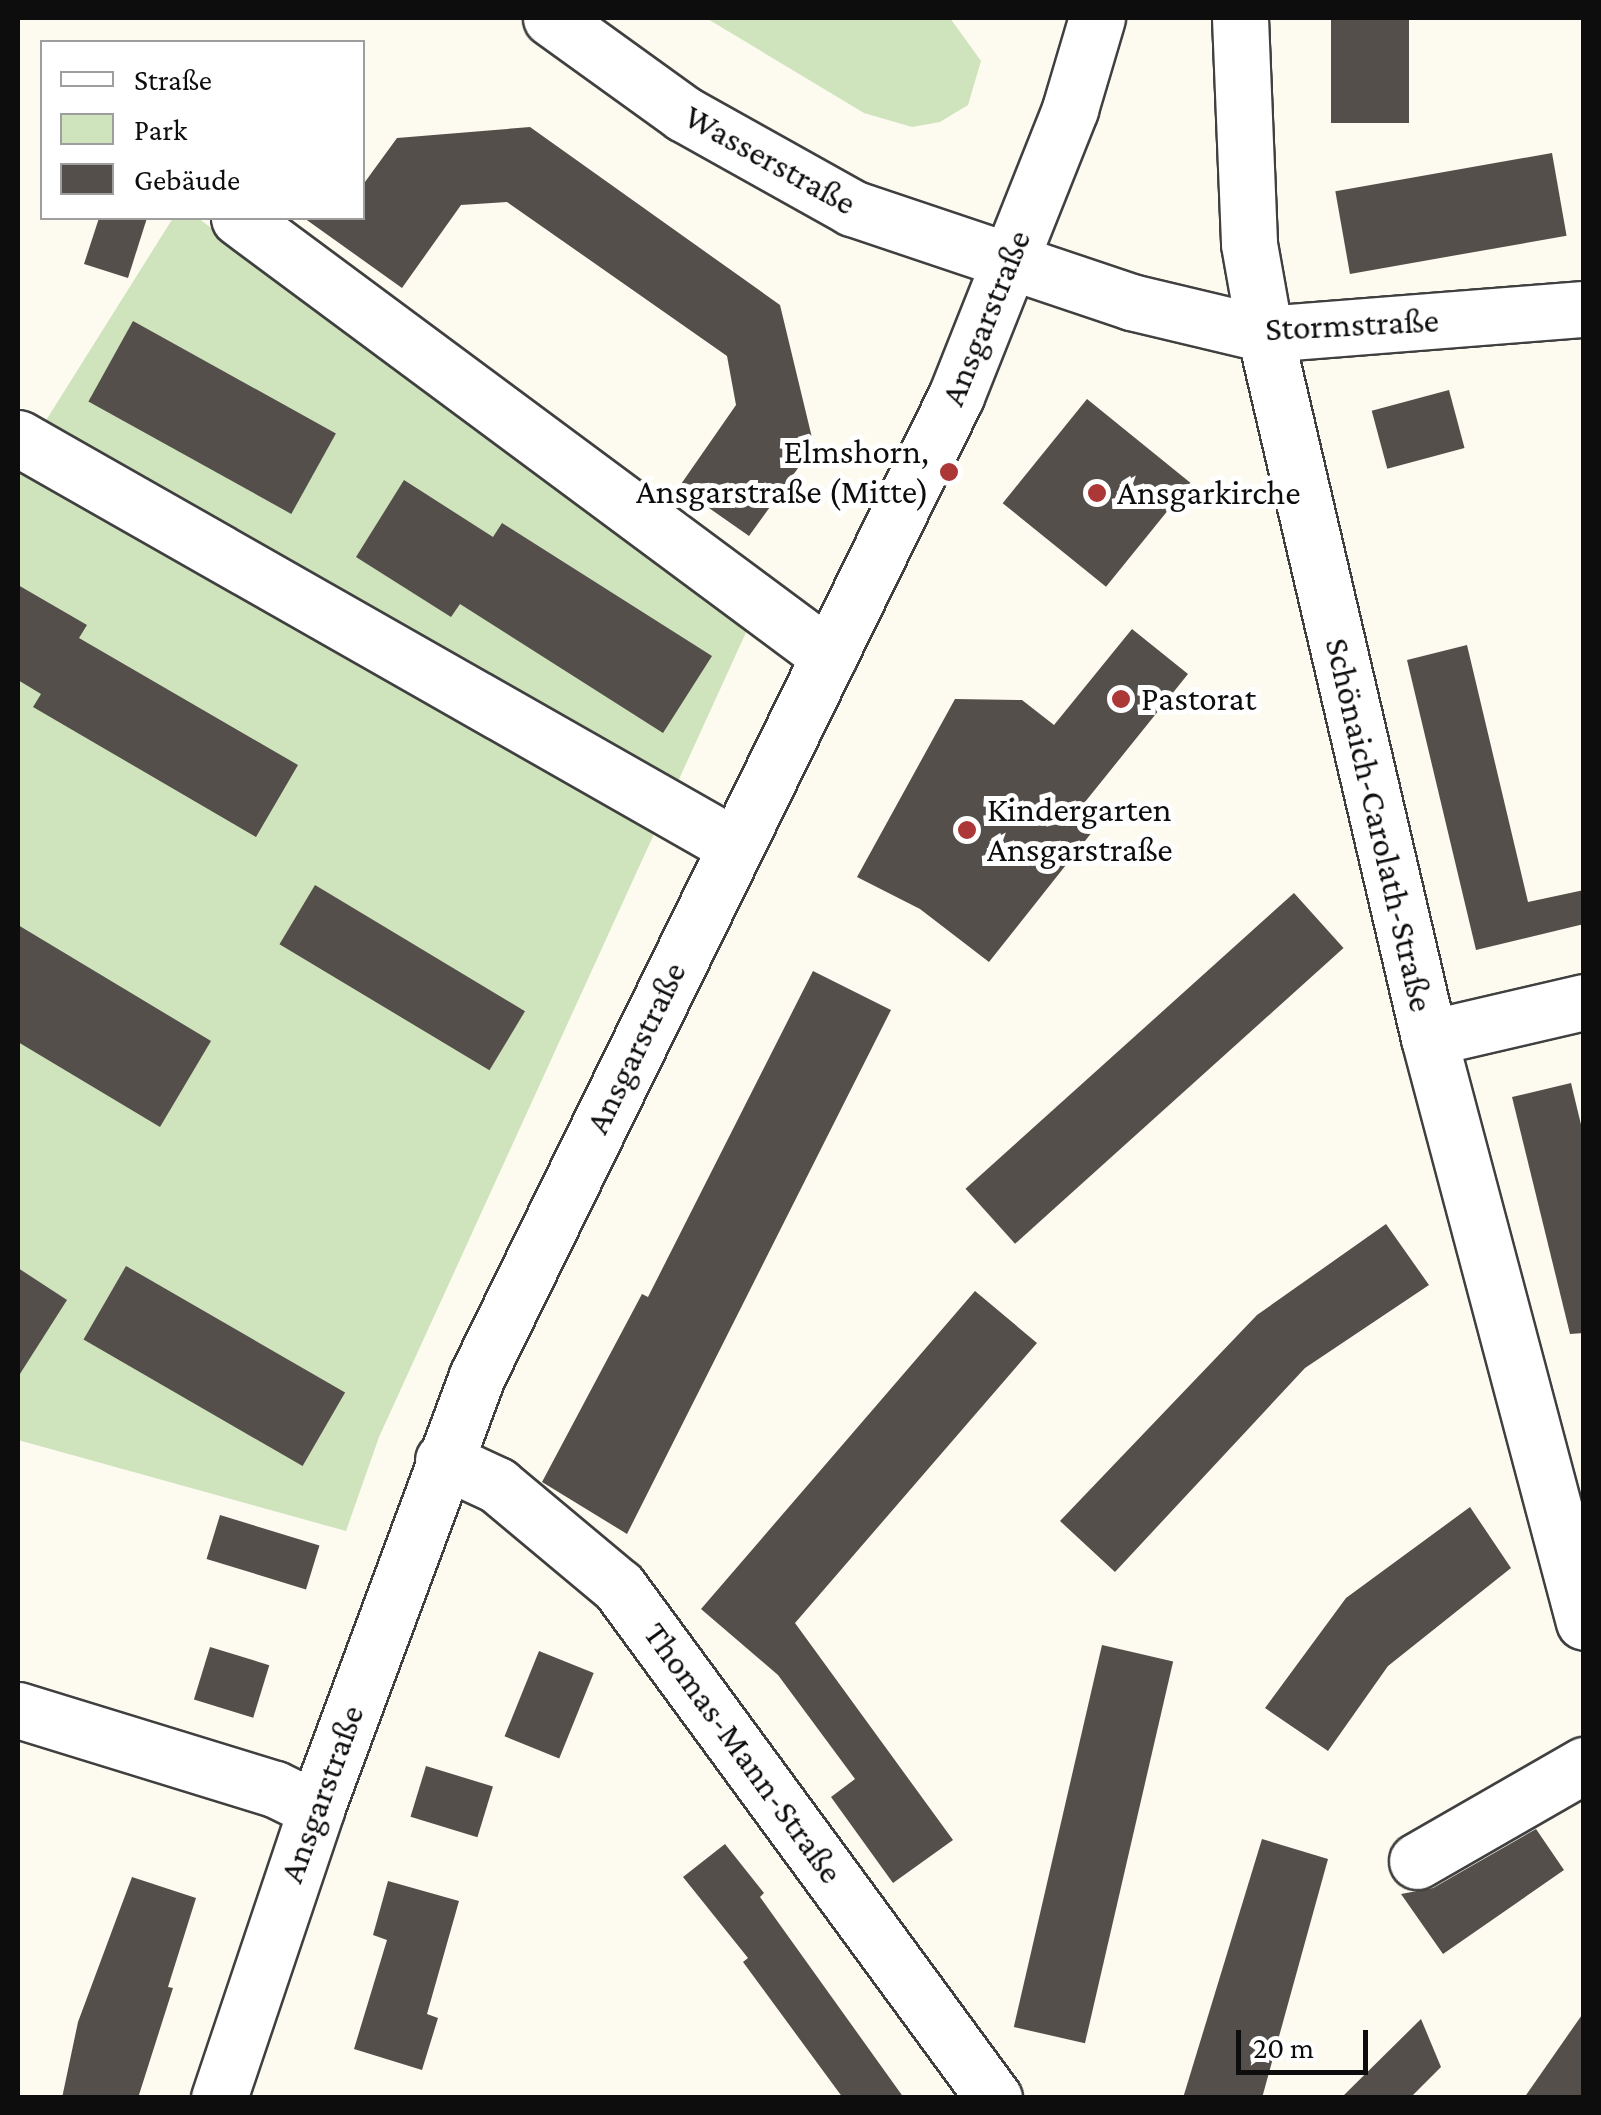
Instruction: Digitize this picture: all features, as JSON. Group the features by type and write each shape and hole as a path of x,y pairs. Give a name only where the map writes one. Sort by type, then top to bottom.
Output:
{"street":[{"name":"Wasserstraße","path":"551,18 684,114 852,208 1009,263"},
{"name":"Ansgarstraße","path":"219,2098 316,1809 477,1376 956,396 1070,109 1097,18"},
{"name":"Schönaich-Carolath-Straße","path":"1240,18 1249,244 1264,334 1429,1038 1566,1484 1584,1622"},
{"path":"242,220 829,656"},
{"name":"Stormstraße","path":"1009,263 1131,302 1264,334 1584,310"},
{"path":"18,438 735,846"},
{"path":"1429,1038 1584,1002"},
{"name":"Thomas-Mann-Straße","path":"443,1460 497,1486 619,1587 994,2098"},
{"path":"18,1710 275,1789 316,1809"},
{"path":"1417,1861 1584,1765"}],"green space":[{"path":"706,18 950,18 981,61 968,105 940,122 912,127 864,113"},
{"path":"172,220 201,220 748,628 379,1437 346,1531 18,1440 18,465"}],"building":[{"path":"1331,18 1409,18 1409,123 1331,123"},
{"path":"530,127 780,305 814,446 749,536 679,487 736,405 727,356 507,202 461,205 402,288 307,220 365,220 365,182 397,138"},
{"path":"1552,153 1567,236 1350,274 1335,191"},
{"path":"98,220 146,220 128,278 84,264"},
{"path":"133,321 336,433 291,514 88,401"},
{"path":"1449,390 1465,448 1387,469 1372,411"},
{"name":"Ansgarkirche","path":"1087,399 1190,483 1106,587 1003,503"},
{"path":"404,480 493,537 502,523 712,656 663,733 460,604 451,617 356,557"},
{"path":"18,585 87,625 79,638 298,765 256,837 33,707 41,694 18,680"},
{"path":"1132,629 1188,674 1085,802 1104,817 989,962 920,909 857,877 955,699 1022,700 1054,725"},
{"path":"1467,645 1528,902 1584,890 1584,924 1476,950 1407,660"},
{"path":"315,885 525,1011 489,1070 279,944"},
{"path":"1294,893 1344,948 1015,1244 966,1189"},
{"path":"18,925 211,1041 160,1127 18,1042"},
{"path":"813,971 891,1010 627,1534 542,1482 642,1294 648,1297"},
{"path":"1571,1083 1584,1137 1584,1333 1570,1334 1512,1097"},
{"path":"1386,1224 1429,1285 1305,1368 1115,1572 1060,1521 1257,1315"},
{"path":"126,1266 345,1392 303,1466 84,1340"},
{"path":"18,1268 67,1300 18,1377"},
{"path":"975,1291 1037,1343 795,1623 953,1840 893,1883 831,1797 855,1779 778,1675 701,1609"},
{"path":"1470,1507 1511,1568 1388,1666 1328,1751 1265,1708 1346,1598"},
{"path":"220,1515 319,1545 306,1589 207,1559"},
{"path":"1102,1645 1173,1661 1085,2043 1014,2027"},
{"path":"210,1647 269,1665 253,1718 194,1700"},
{"path":"539,1651 594,1673 559,1758 505,1736"},
{"path":"426,1766 493,1786 477,1837 411,1817"},
{"path":"1536,1829 1564,1870 1443,1954 1401,1894 1433,1888"},
{"path":"1262,1839 1328,1859 1262,2098 1183,2098"},
{"path":"725,1844 764,1893 760,1897 904,2098 843,2098 743,1962 748,1958 683,1877"},
{"path":"132,1877 196,1898 168,1987 173,1988 138,2098 62,2098 78,2022"},
{"path":"388,1881 459,1901 427,2014 438,2018 422,2070 354,2049 387,1940 373,1935"},
{"path":"1584,2012 1584,2098 1524,2098"},
{"path":"1421,2019 1441,2067 1410,2098 1341,2098"}],"place":[{"name":"Elmshorn, Ansgarstraße (Mitte)","path":"949,472"},
{"name":"Ansgarkirche","path":"1097,493"},
{"name":"Pastorat","path":"1121,699"},
{"name":"Kindergarten Ansgarstraße","path":"967,830"}]}
